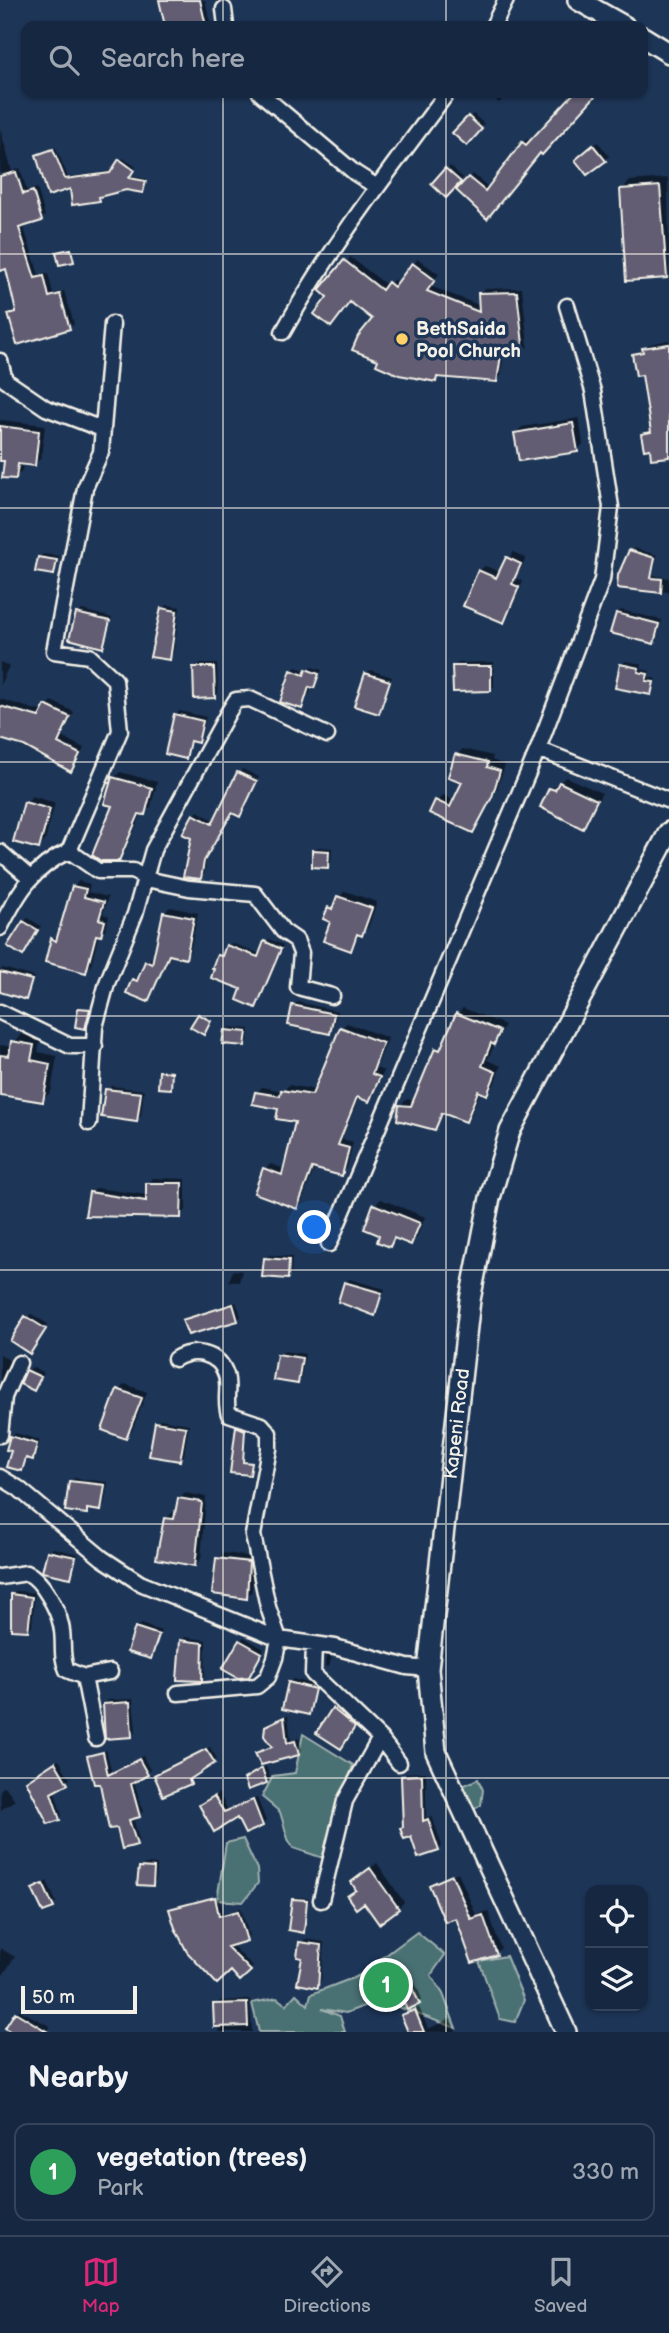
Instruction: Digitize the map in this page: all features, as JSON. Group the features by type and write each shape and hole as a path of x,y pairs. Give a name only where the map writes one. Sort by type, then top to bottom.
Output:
{"main road":[{"path":"578,0 615,21"},
{"path":"648,40 669,53"},
{"name":"Kapeni Road","path":"566,2032 436,1752 428,1669 470,1300 489,1198 510,1131 669,832"}],"street":[{"path":"496,21 506,0"},
{"path":"224,9 225,21"},
{"path":"266,98 355,173 377,187"},
{"path":"283,332 309,286 377,187 443,98"},
{"path":"329,1244 538,749 592,611 608,549 611,507 593,391 567,306"},
{"path":"0,928 29,877 48,861 69,851 120,731 116,680 89,656 54,651 85,488 101,452 112,324"},
{"path":"0,362 5,380 46,408 102,429"},
{"path":"89,1124 95,1027 107,983 146,879 153,850 236,700 250,699 327,735"},
{"path":"538,749 669,801"},
{"path":"69,851 98,871 133,872 146,879 189,888 255,894 283,931 296,940 301,953 298,987 332,996"},
{"path":"0,852 29,877"},
{"path":"0,1012 69,1045 95,1046"},
{"path":"175,1359 202,1352 215,1361 227,1376 229,1414 262,1425 269,1433 253,1535 265,1596 279,1639 268,1677 257,1686 178,1693"},
{"path":"0,1435 4,1397 19,1363"},
{"path":"0,1477 126,1575 279,1639 335,1647 407,1667 428,1669"},
{"path":"0,1577 27,1573 33,1575 61,1624 63,1661 67,1670 84,1677 110,1672"},
{"path":"314,1644 313,1674 380,1738 399,1763"},
{"path":"84,1677 96,1738"},
{"path":"321,1900 345,1801 380,1738"}],"green space":[{"path":"303,1734 353,1765 323,1858 293,1848 280,1812 262,1797 273,1776 295,1773"},
{"path":"478,1779 483,1790 481,1805 473,1810 456,1789"},
{"path":"243,1839 257,1869 258,1883 243,1902 217,1900 226,1843"},
{"path":"417,1932 445,1955 431,1975 443,1994 456,2028 379,2000 346,2013 322,2009 340,2016 345,2032 259,2032 252,2003 277,1998 286,2005 296,1994 308,2005 311,1994 358,1976"},
{"path":"506,1956 524,2000 515,2022 500,2019 479,1961"}],"building":[{"path":"159,0 200,0 205,21 164,21"},
{"path":"569,98 593,98 542,155 540,153 487,219 456,190 468,177 485,191 522,142 526,145"},
{"path":"468,116 482,129 467,146 452,133"},
{"path":"593,145 606,161 587,175 575,160"},
{"path":"53,149 65,179 110,173 119,159 134,170 129,178 146,181 143,193 126,190 99,197 100,201 72,205 70,189 48,196 36,155"},
{"path":"445,168 461,182 446,198 431,184"},
{"path":"16,172 23,194 33,191 42,221 19,228 35,278 44,276 49,297 60,294 70,329 17,345 8,314 16,312 6,269 0,271 0,176"},
{"path":"660,186 667,278 626,281 620,189"},
{"path":"71,249 74,262 59,265 56,252"},
{"path":"344,260 382,290 388,282 394,287 412,263 435,280 427,291 479,312 478,293 517,292 524,353 501,355 497,382 437,377 436,382 399,375 376,365 378,360 352,350 358,336 372,319 350,302 331,327 314,314 327,297 319,290"},
{"path":"669,344 669,457 651,459 650,449 644,450 641,434 651,432 642,375 636,376 632,354 643,352 642,348"},
{"path":"573,423 578,452 519,461 514,433"},
{"path":"0,426 39,431 35,466 18,464 16,479 2,478 4,461 0,461"},
{"path":"629,550 655,558 651,578 662,579 661,593 617,588 618,575"},
{"path":"38,557 57,560 54,575 35,572"},
{"path":"506,557 521,564 512,584 519,587 504,623 463,606 478,570 496,578"},
{"path":"161,608 177,611 170,660 150,657"},
{"path":"76,613 110,621 103,648 69,639"},
{"path":"616,613 659,624 654,644 610,633"},
{"path":"620,664 639,668 638,672 648,674 646,681 654,682 651,695 615,688"},
{"path":"452,666 491,666 491,691 453,692"},
{"path":"193,667 214,667 215,698 194,699"},
{"path":"306,669 319,674 314,688 309,687 302,709 280,702 291,670 304,675"},
{"path":"365,673 390,681 379,714 354,706"},
{"path":"45,705 70,717 58,743 80,754 71,772 24,746 0,739 0,706 39,717"},
{"path":"174,714 203,721 198,743 190,741 186,759 165,754"},
{"path":"455,754 488,762 487,767 500,771 492,797 473,833 429,813 435,800 450,807 462,782 448,777"},
{"path":"237,772 257,781 240,817 232,813 204,861 201,879 183,877 191,838 182,834 193,814 212,824"},
{"path":"112,777 152,788 145,815 139,814 119,861 101,861 92,855 112,806 104,804"},
{"path":"559,782 597,800 583,829 540,807 549,788 555,790"},
{"path":"24,802 50,809 39,849 13,842"},
{"path":"312,850 329,851 328,868 312,867"},
{"path":"72,886 86,889 84,897 104,902 99,919 105,921 101,936 96,935 86,973 45,962 51,938 56,941"},
{"path":"337,896 372,908 362,936 357,934 351,951 323,941 330,922 323,919 328,907 332,909"},
{"path":"163,912 194,918 186,959 169,955 148,1002 126,993 132,979 137,981 145,961 152,964"},
{"path":"23,921 38,930 23,956 7,946"},
{"path":"264,941 281,949 256,1008 237,1000 241,989 211,978 212,968 217,955 222,956 226,945 258,957"},
{"path":"0,972 32,980 26,1000 0,992"},
{"path":"292,1005 334,1014 330,1034 288,1025"},
{"path":"78,1008 90,1009 85,1029 75,1027"},
{"path":"456,1013 500,1031 494,1045 491,1043 482,1066 496,1072 487,1095 478,1091 466,1122 442,1113 435,1130 397,1120 399,1105 411,1106 435,1048 440,1050"},
{"path":"198,1014 211,1021 204,1035 190,1027"},
{"path":"340,1027 383,1043 372,1074 380,1077 369,1102 357,1097 338,1145 349,1148 342,1176 312,1168 297,1209 254,1193 263,1168 282,1175 295,1122 276,1119 278,1109 252,1104 255,1092 280,1096 281,1090 312,1095"},
{"path":"224,1030 247,1032 245,1046 222,1044"},
{"path":"11,1041 34,1045 31,1060 50,1064 43,1102 0,1095 0,1055 9,1056"},
{"path":"159,1071 172,1072 171,1089 158,1088"},
{"path":"105,1089 141,1093 137,1122 101,1117"},
{"path":"146,1183 182,1183 181,1218 85,1216 89,1192 146,1201"},
{"path":"373,1204 420,1223 411,1245 394,1238 390,1247 377,1242 379,1235 364,1229"},
{"path":"264,1258 289,1260 288,1279 262,1277"},
{"path":"344,1282 382,1293 375,1316 338,1302"},
{"path":"233,1304 238,1321 188,1335 182,1320"},
{"path":"25,1316 46,1329 30,1354 10,1341"},
{"path":"277,1354 302,1358 298,1384 273,1380"},
{"path":"26,1370 41,1377 34,1391 20,1384"},
{"path":"117,1389 142,1398 126,1439 102,1430"},
{"path":"155,1422 186,1427 180,1461 149,1456"},
{"path":"236,1426 245,1430 243,1462 252,1463 250,1475 230,1473"},
{"path":"10,1436 37,1444 33,1460 26,1458 22,1471 6,1467 11,1451 6,1450"},
{"path":"69,1481 105,1485 101,1511 87,1509 87,1514 65,1511"},
{"path":"178,1498 202,1502 195,1566 156,1559 164,1518 174,1519"},
{"path":"47,1551 76,1557 71,1578 42,1572"},
{"path":"216,1558 249,1562 247,1599 212,1594"},
{"path":"11,1594 32,1597 28,1631 11,1630"},
{"path":"135,1627 159,1635 151,1659 127,1652"},
{"path":"180,1640 203,1643 202,1681 177,1680"},
{"path":"239,1640 262,1653 249,1677 238,1678 222,1669"},
{"path":"288,1682 315,1689 309,1715 282,1709"},
{"path":"130,1702 132,1737 105,1739 103,1704"},
{"path":"332,1708 355,1727 341,1749 316,1733"},
{"path":"284,1717 287,1743 295,1741 299,1755 261,1765 255,1753 272,1747 264,1736 265,1726"},
{"path":"206,1749 215,1763 189,1780 191,1784 163,1796 154,1775"},
{"path":"103,1752 108,1775 139,1759 148,1775 131,1784 140,1817 129,1820 137,1845 122,1849 117,1828 109,1829 100,1784 94,1784 87,1756"},
{"path":"55,1762 68,1784 51,1793 60,1820 48,1824 26,1781"},
{"path":"262,1768 267,1783 248,1790 244,1779"},
{"path":"422,1775 423,1821 428,1819 439,1851 418,1858 411,1837 404,1839 400,1828 403,1827 401,1776"},
{"path":"214,1796 224,1812 253,1800 263,1826 245,1834 237,1818 214,1832 199,1805"},
{"path":"139,1867 154,1868 153,1886 137,1885"},
{"path":"370,1868 399,1909 379,1924 364,1903 356,1909 347,1896 356,1890 351,1882"},
{"path":"452,1875 471,1919 483,1915 497,1955 472,1963 456,1918 445,1922 429,1885"},
{"path":"43,1884 54,1908 43,1912 32,1889"},
{"path":"215,1897 219,1916 238,1911 247,1941 227,1947 251,1971 240,1981 231,1971 217,1984 187,1952 169,1909"},
{"path":"292,1899 307,1900 304,1933 288,1930"},
{"path":"299,1942 321,1945 318,1988 297,1984 302,1958 297,1957"},
{"path":"411,1986 420,2004 407,2010 399,1991"},
{"path":"247,2003 248,2026 214,2027 213,2004"},
{"path":"415,2010 424,2032 408,2032 401,2015"},
{"path":"15,2012 48,2032 11,2032 5,2028"}],"place":[{"name":"BethSaida Pool Church","path":"402,339"},
{"name":"vegetation (trees)","path":"386,1985"}]}
